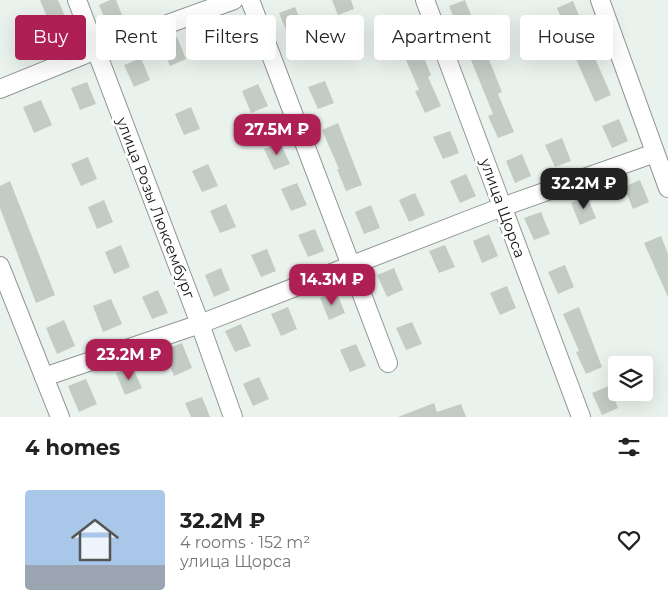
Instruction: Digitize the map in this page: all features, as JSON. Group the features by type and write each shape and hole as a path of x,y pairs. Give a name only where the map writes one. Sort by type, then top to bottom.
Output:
{"street":[{"name":"улица Розы Люксембург","path":"77,0 96,50"},
{"path":"176,21 234,0"},
{"path":"250,0 352,264 388,363"},
{"name":"улица Щорса","path":"425,0 581,417"},
{"path":"600,0 668,188"},
{"path":"0,89 96,50"},
{"name":"улица Розы Люксембург","path":"100,60 200,324 233,417"},
{"path":"44,377 200,324 502,207 655,153"},
{"path":"0,266 60,417"}],"building":[{"path":"40,0 58,0 64,15 46,15"},
{"path":"110,0 116,0 122,15 103,15 99,5"},
{"path":"332,0 351,0 354,9 338,15"},
{"path":"465,0 471,15 453,15 449,6"},
{"path":"573,1 579,15 560,15 557,8"},
{"path":"295,7 298,15 286,15 286,30 279,13"},
{"path":"176,37 186,59 170,66 167,60 176,60"},
{"path":"136,60 142,60 150,80 134,87 124,65"},
{"path":"406,60 425,60 431,75 428,77 441,106 425,113 415,91 419,90"},
{"path":"471,60 489,60 502,92 498,94 514,132 498,138 488,116 493,114"},
{"path":"576,60 596,60 611,95 595,102"},
{"path":"325,81 334,103 318,109 308,87"},
{"path":"87,82 96,104 80,110 71,88"},
{"path":"258,84 268,106 251,113 242,91"},
{"path":"41,100 52,125 34,133 23,107"},
{"path":"191,107 200,129 184,135 175,114"},
{"path":"619,119 628,141 612,148 602,126"},
{"path":"338,123 362,185 346,191 337,169 339,169 322,130"},
{"path":"450,131 459,153 443,159 433,137"},
{"path":"562,138 571,161 555,167 545,145"},
{"path":"280,142 290,164 274,170 264,149"},
{"path":"522,154 531,176 515,183 506,161"},
{"path":"88,157 97,179 81,186 71,164"},
{"path":"208,164 218,186 202,192 192,171"},
{"path":"466,174 476,196 460,203 450,181"},
{"path":"640,180 649,202 633,209 624,187"},
{"path":"10,181 55,295 36,303 0,208 0,186"},
{"path":"297,183 307,205 291,211 281,189"},
{"path":"415,193 425,215 409,222 399,200"},
{"path":"587,196 596,218 580,225 571,203"},
{"path":"104,200 113,222 97,229 88,207"},
{"path":"226,204 236,227 220,233 210,211"},
{"path":"371,205 380,228 364,234 355,212"},
{"path":"541,212 550,234 534,240 524,218"},
{"path":"315,229 324,251 308,257 298,235"},
{"path":"489,234 498,256 482,263 473,241"},
{"path":"661,236 668,254 668,297 644,243"},
{"path":"121,245 130,267 114,274 105,252"},
{"path":"445,245 455,267 439,273 429,251"},
{"path":"267,249 276,271 261,277 251,255"},
{"path":"565,265 574,287 558,294 548,272"},
{"path":"221,268 230,290 214,297 205,275"},
{"path":"394,268 403,290 387,297 377,275"},
{"path":"507,286 516,308 500,315 490,293"},
{"path":"158,290 168,313 152,319 142,297"},
{"path":"336,291 345,313 329,320 320,298"},
{"path":"111,299 122,324 103,332 93,306"},
{"path":"288,307 297,329 281,336 271,314"},
{"path":"579,307 602,367 586,374 576,352 579,351 563,314"},
{"path":"64,320 75,346 57,354 46,328"},
{"path":"412,322 422,344 406,350 396,328"},
{"path":"241,324 251,346 235,352 225,331"},
{"path":"182,343 192,368 174,376 163,350"},
{"path":"356,344 366,366 350,372 340,350"},
{"path":"132,366 142,388 125,395 116,373"},
{"path":"259,377 269,399 253,406 243,384"},
{"path":"86,379 97,404 79,412 68,386"},
{"path":"608,386 608,401 615,401 618,408 602,415 592,393"},
{"path":"202,397 210,417 191,417 185,403"},
{"path":"434,403 437,412 461,404 466,417 398,417"}]}
